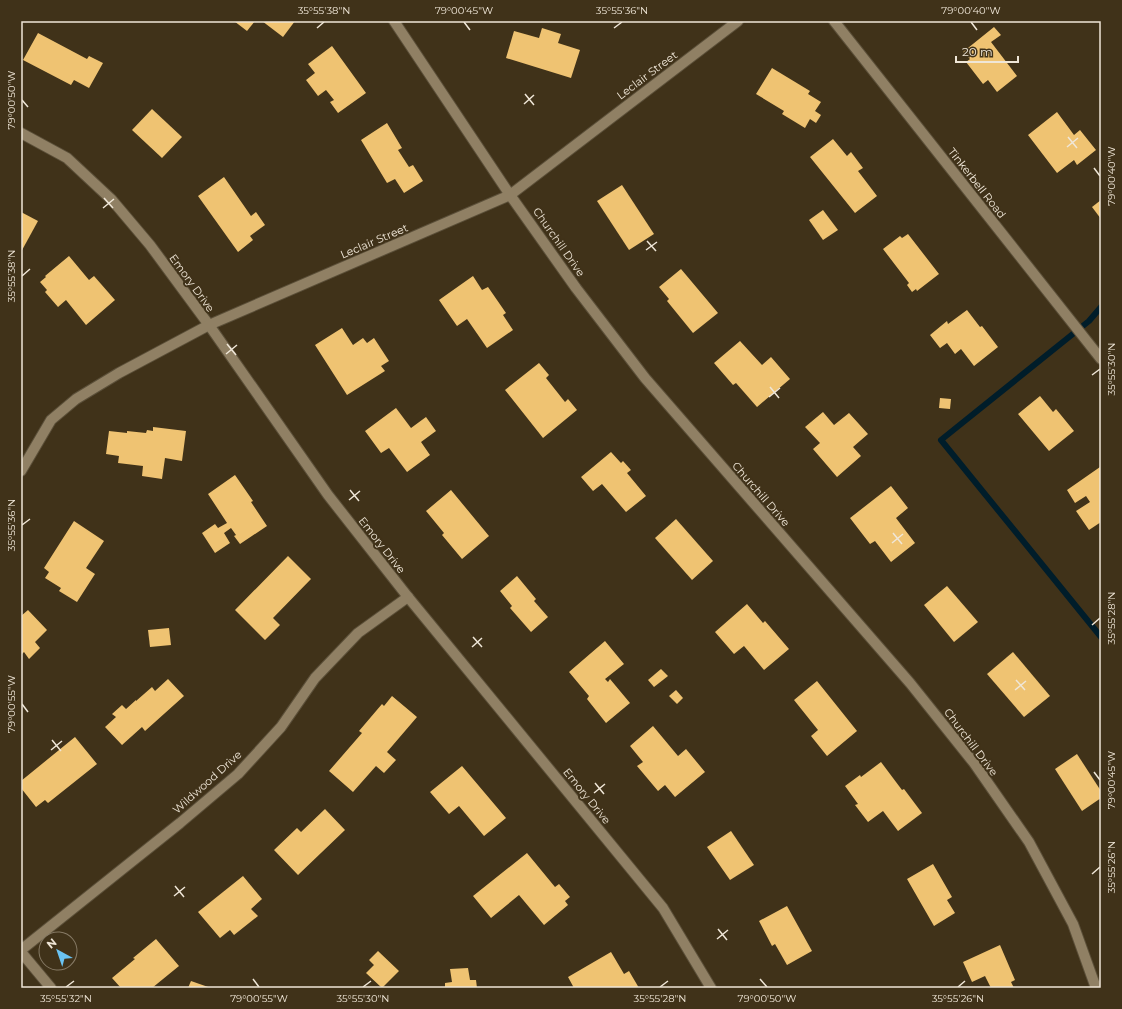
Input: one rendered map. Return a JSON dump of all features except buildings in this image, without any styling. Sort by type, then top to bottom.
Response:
[{"type":"street","name":"Churchill Drive","points":[[394,21],[510,195],[576,288],[645,378],[910,683],[974,763],[1029,842],[1073,924],[1096,988]]},
{"type":"street","name":"Leclair Street","points":[[21,471],[51,420],[76,399],[119,373],[209,325],[510,195],[738,21]]},
{"type":"street","name":"Tinkerbell Road","points":[[834,21],[1101,359]]},
{"type":"street","name":"Emory Drive","points":[[21,133],[67,158],[112,200],[150,244],[209,325],[328,495],[408,597],[663,908],[711,988]]},
{"type":"street","name":"Wildwood Drive","points":[[21,951],[180,823],[238,774],[281,727],[315,678],[352,639],[408,597]]},
{"type":"street","points":[[21,951],[51,988]]},
{"type":"waterway","points":[[1101,307],[1089,321],[941,440],[1101,637]]}]
